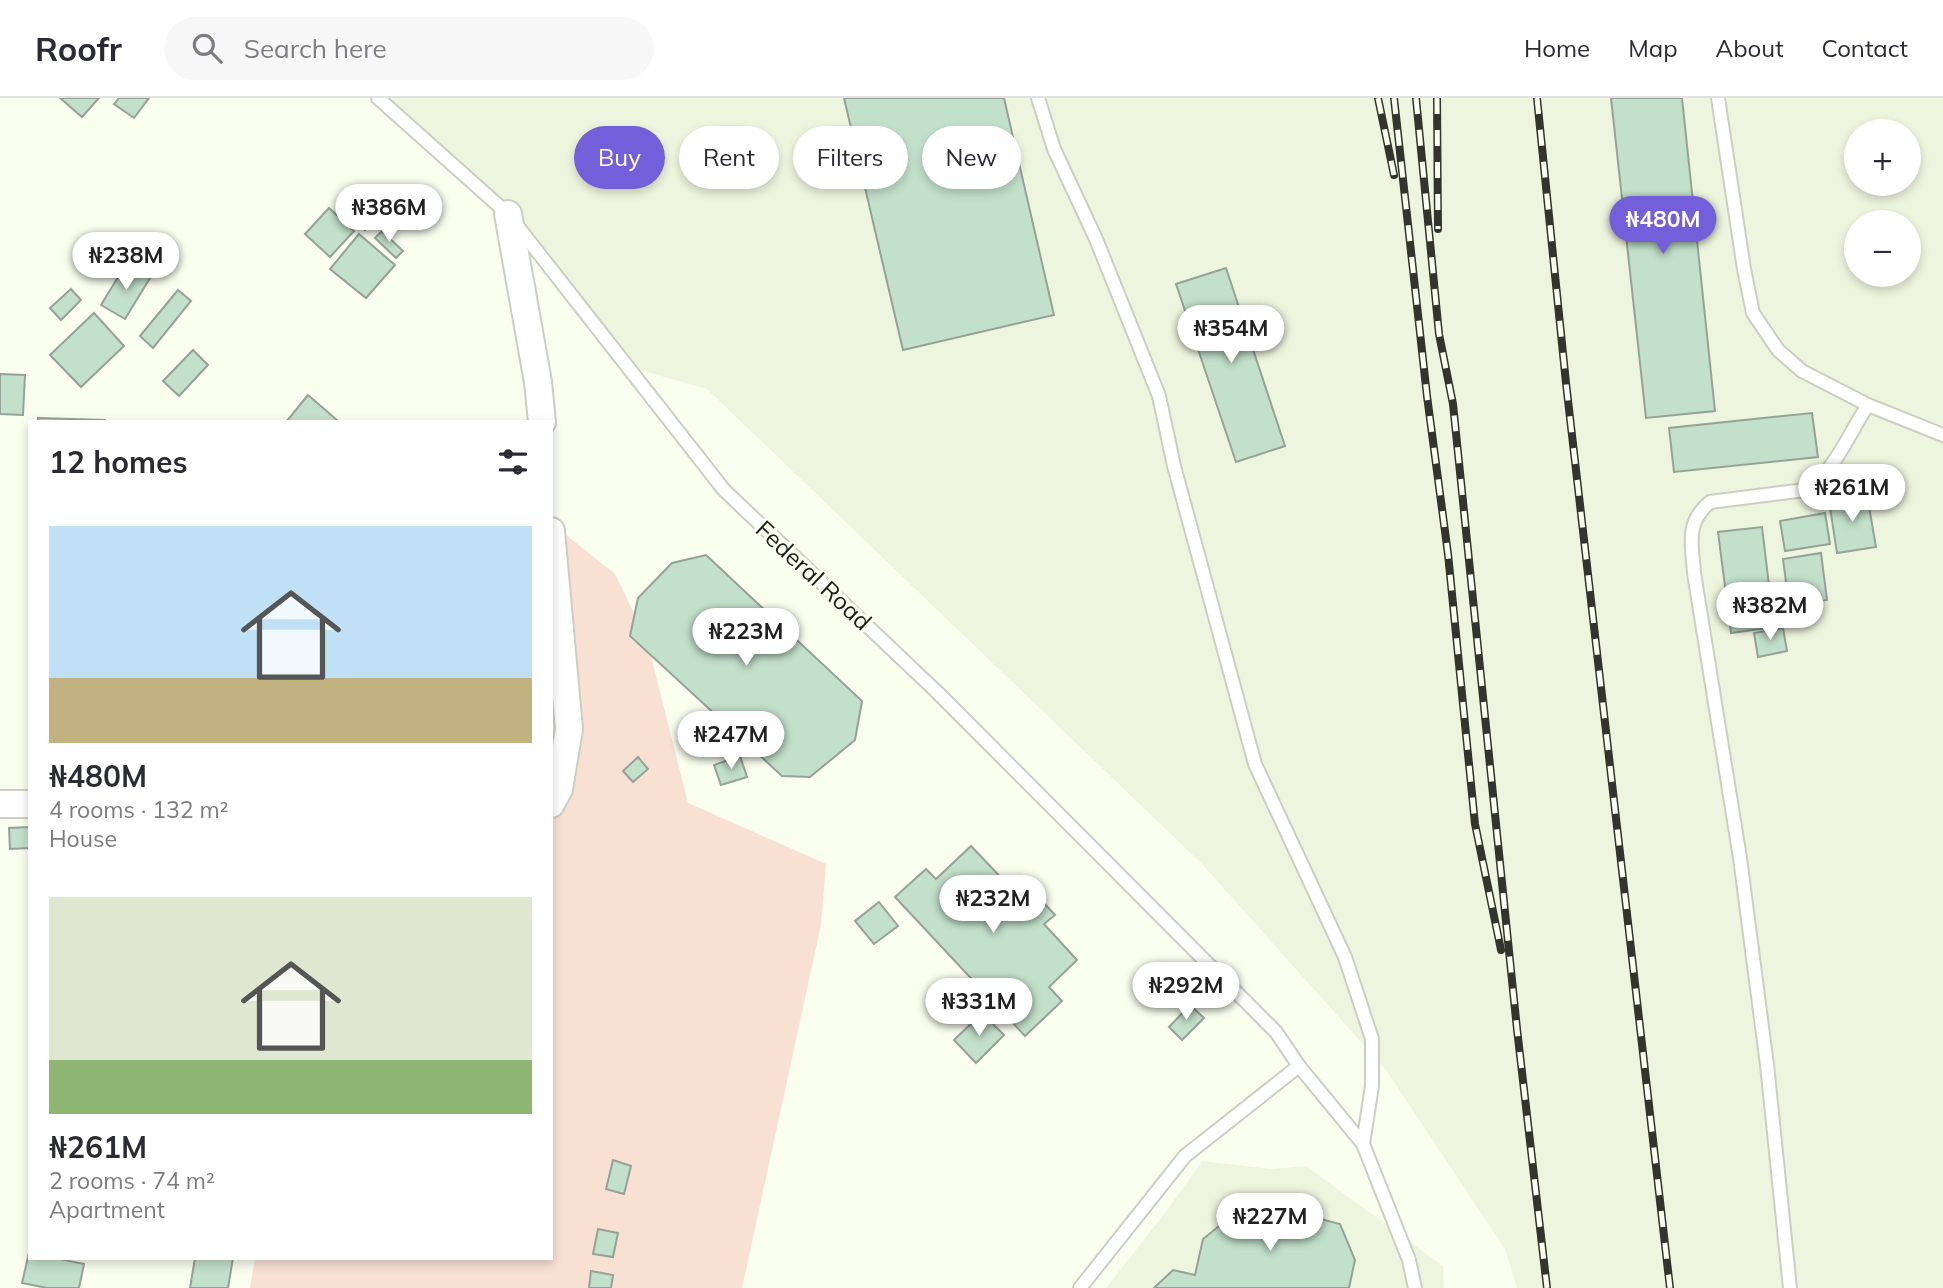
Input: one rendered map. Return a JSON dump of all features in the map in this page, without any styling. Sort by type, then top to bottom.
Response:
[{"type":"street","points":[[508,214],[538,382],[542,420]]},
{"type":"street","points":[[553,553],[569,729],[559,789],[553,800]]},
{"type":"street","points":[[0,804],[28,804]]},
{"type":"lane","name":"Federal Road","points":[[378,98],[508,214],[724,490],[938,693],[1276,1032],[1298,1066],[1363,1144]]},
{"type":"lane","points":[[1038,98],[1054,149],[1096,239],[1159,396],[1174,466],[1255,764],[1345,957],[1372,1039],[1372,1086],[1363,1144],[1409,1260],[1416,1288]]},
{"type":"lane","points":[[1718,98],[1753,313],[1778,350],[1802,370],[1868,405],[1943,435]]},
{"type":"lane","points":[[1790,1288],[1769,1079],[1740,858],[1695,573],[1691,531],[1701,510],[1710,502],[1805,490],[1815,484],[1839,454],[1868,405]]},
{"type":"lane","points":[[1080,1288],[1185,1156],[1298,1066]]},
{"type":"shaded area","points":[[386,98],[1943,98],[1943,1288],[1517,1288],[1505,1249],[1386,1070],[1202,864],[707,389],[640,370]]},
{"type":"shaded area","points":[[561,531],[615,574],[647,640],[688,803],[826,864],[821,925],[742,1288],[250,1288],[255,1260],[553,1260],[553,576]]},
{"type":"shaded area","points":[[1202,1161],[1271,1169],[1306,1166],[1443,1266],[1444,1288],[1106,1288]]},
{"type":"building","points":[[60,98],[99,98],[82,117]]},
{"type":"building","points":[[119,98],[149,98],[134,118],[114,104]]},
{"type":"building","points":[[844,98],[1004,98],[1010,126],[922,126],[922,189],[1021,189],[1021,172],[1054,315],[903,350],[865,189],[908,189],[908,126],[851,126]]},
{"type":"building","points":[[1611,98],[1682,98],[1715,411],[1646,418]]},
{"type":"building","points":[[376,190],[391,205],[365,230],[350,215]]},
{"type":"building","points":[[329,208],[354,231],[330,257],[305,234]]},
{"type":"building","points":[[382,231],[403,251],[396,258],[375,238]]},
{"type":"building","points":[[359,234],[395,265],[366,298],[330,269]]},
{"type":"building","points":[[126,264],[150,278],[125,319],[101,305]]},
{"type":"building","points":[[1226,268],[1285,446],[1236,462],[1176,284]]},
{"type":"building","points":[[71,289],[81,300],[61,320],[50,308]]},
{"type":"building","points":[[178,290],[191,301],[153,348],[140,336]]},
{"type":"building","points":[[94,313],[124,346],[81,387],[50,355]]},
{"type":"building","points":[[193,350],[208,365],[179,396],[163,381]]},
{"type":"building","points":[[0,374],[25,375],[23,415],[0,414]]},
{"type":"building","points":[[308,395],[337,420],[288,420]]},
{"type":"building","points":[[1812,413],[1818,457],[1674,472],[1669,428]]},
{"type":"building","points":[[38,418],[105,420],[38,420]]},
{"type":"building","points":[[1867,495],[1876,547],[1837,553],[1829,501]]},
{"type":"building","points":[[1825,513],[1830,544],[1785,551],[1780,521]]},
{"type":"building","points":[[1762,527],[1774,627],[1731,633],[1718,532]]},
{"type":"building","points":[[1821,553],[1827,600],[1789,605],[1783,559]]},
{"type":"building","points":[[706,555],[862,701],[855,740],[810,777],[782,776],[630,636],[638,598],[672,563]]},
{"type":"building","points":[[1783,628],[1787,651],[1758,657],[1754,633]]},
{"type":"building","points":[[740,756],[747,777],[721,785],[714,765]]},
{"type":"building","points":[[638,757],[648,769],[633,782],[623,771]]},
{"type":"building","points":[[28,827],[28,848],[10,849],[9,828]]},
{"type":"building","points":[[971,846],[1009,886],[1019,876],[1055,915],[1044,924],[1077,960],[1049,987],[1062,1001],[1025,1036],[895,897],[926,869],[936,879]]},
{"type":"building","points":[[879,902],[898,926],[874,944],[855,921]]},
{"type":"building","points":[[1190,1005],[1204,1018],[1182,1040],[1169,1027]]},
{"type":"building","points":[[982,1013],[1004,1035],[976,1063],[954,1040]]},
{"type":"building","points":[[613,1160],[631,1166],[624,1194],[606,1189]]},
{"type":"building","points":[[1250,1201],[1340,1224],[1355,1260],[1349,1288],[1154,1288],[1173,1270],[1195,1275],[1203,1239]]},
{"type":"building","points":[[598,1229],[618,1233],[613,1257],[593,1254]]},
{"type":"building","points":[[28,1257],[28,1260],[65,1260],[84,1264],[79,1288],[47,1288],[22,1283]]},
{"type":"building","points":[[195,1260],[233,1260],[228,1288],[190,1288]]},
{"type":"building","points":[[591,1271],[613,1275],[611,1288],[589,1288]]},
{"type":"railway","points":[[1378,98],[1394,175]]},
{"type":"railway","points":[[1394,98],[1427,396],[1448,554],[1475,824],[1501,950]]},
{"type":"railway","points":[[1416,98],[1439,334],[1453,404],[1517,1029],[1547,1288]]},
{"type":"railway","points":[[1437,98],[1438,229]]},
{"type":"railway","points":[[1537,98],[1566,383],[1670,1288]]}]
